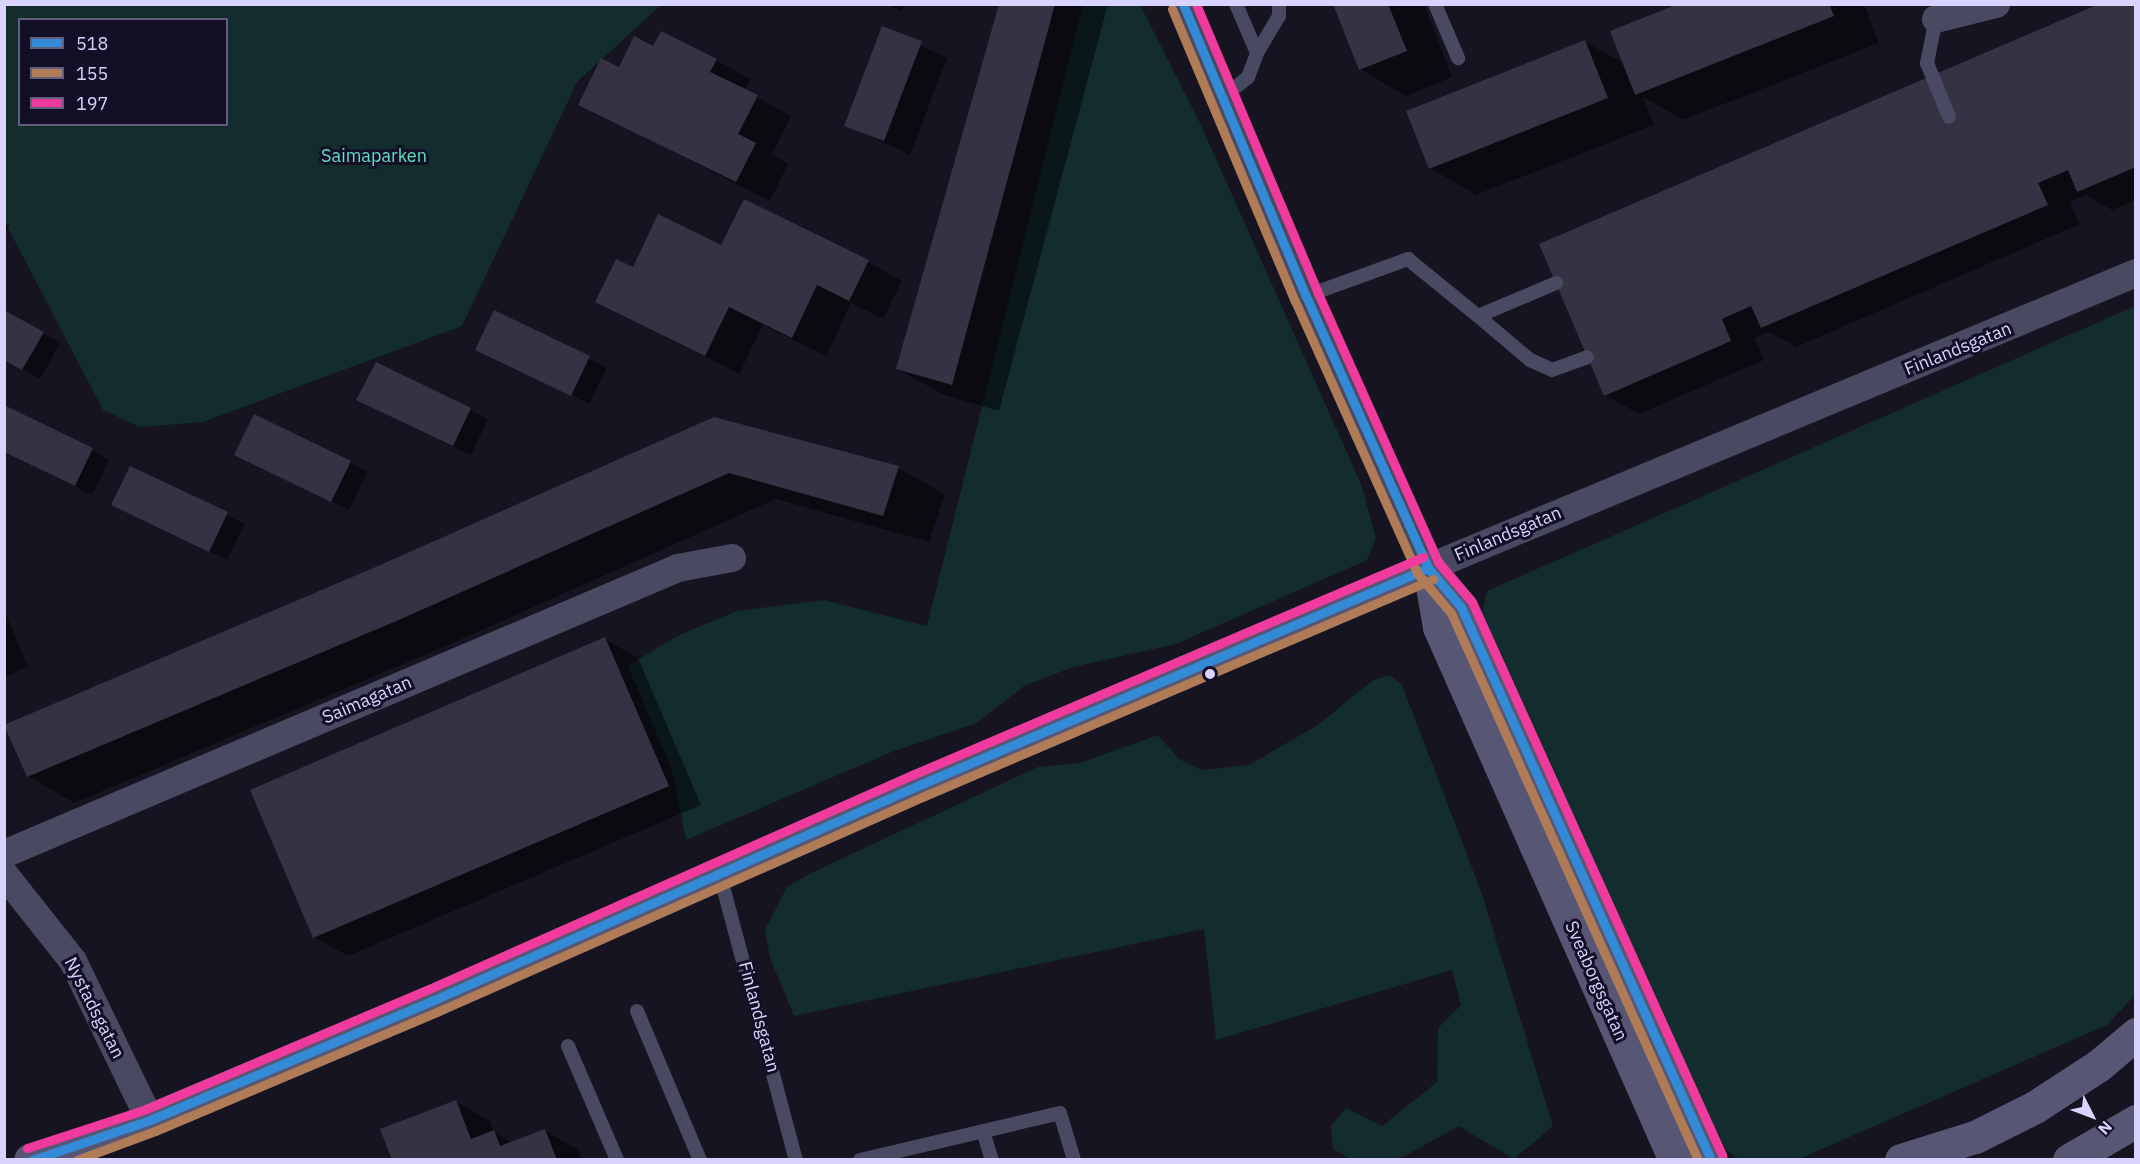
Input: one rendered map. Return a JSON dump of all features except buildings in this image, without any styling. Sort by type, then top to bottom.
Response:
[{"type":"street","name":"Sveaborgsgatan","points":[[1184,4],[1306,296],[1428,568],[1439,627],[1675,1160]]},
{"type":"street","points":[[1936,19],[1996,4]]},
{"type":"street","name":"Finlandsgatan","points":[[30,1160],[77,1147],[150,1120],[1428,568],[2136,273]]},
{"type":"street","name":"Saimagatan","points":[[4,854],[678,568],[732,558]]},
{"type":"street","name":"Sveaborgsgatan","points":[[1428,568],[1461,607],[1711,1160]]},
{"type":"street","name":"Nystadsgatan","points":[[4,874],[73,961],[150,1120]]},
{"type":"street","points":[[1900,1160],[1975,1137],[2036,1107],[2098,1066],[2136,1034]]},
{"type":"street","points":[[2070,1160],[2136,1121]]},
{"type":"lane","points":[[1236,4],[1257,53]]},
{"type":"lane","points":[[1224,96],[1248,77],[1257,53],[1269,38],[1279,16],[1279,4]]},
{"type":"lane","points":[[1435,4],[1458,58]]},
{"type":"lane","points":[[1936,19],[1927,63],[1949,117]]},
{"type":"lane","points":[[1306,296],[1408,259],[1530,360],[1552,370],[1587,357]]},
{"type":"lane","points":[[1478,316],[1556,283]]},
{"type":"lane","name":"Finlandsgatan","points":[[720,875],[796,1160]]},
{"type":"lane","points":[[637,1011],[700,1160]]},
{"type":"lane","points":[[568,1046],[617,1160]]},
{"type":"lane","points":[[860,1160],[1060,1113],[1074,1160]]},
{"type":"lane","points":[[983,1131],[992,1160]]},
{"type":"green space","name":"Saimaparken","points":[[4,5],[661,5],[577,82],[462,326],[203,422],[140,427],[103,410],[5,222]]},
{"type":"green space","points":[[1083,5],[1140,5],[1200,123],[1361,484],[1376,538],[1367,560],[1176,644],[1073,667],[1024,686],[977,723],[894,751],[686,840],[672,770],[628,666],[677,636],[737,611],[824,600],[927,626]]},
{"type":"green space","points":[[2135,306],[2135,995],[2107,1025],[1799,1159],[1740,1159],[1727,1151],[1667,1042],[1480,621],[1487,591]]},
{"type":"green space","points":[[1390,675],[1402,685],[1482,894],[1553,1126],[1514,1159],[1459,1126],[1399,1159],[1351,1159],[1333,1149],[1331,1126],[1346,1108],[1382,1126],[1437,1082],[1438,1028],[1461,1005],[1452,970],[1216,1040],[1204,929],[794,1016],[770,958],[765,930],[787,887],[811,873],[1038,767],[1080,763],[1158,735],[1179,759],[1202,770],[1249,765],[1318,725],[1373,680]]},
{"type":"transit line","name":"518","points":[[1183,4],[1306,296],[1428,568],[1461,607],[1711,1160]]},
{"type":"transit line","name":"197","points":[[1196,4],[1317,291],[1438,562],[1472,602],[1722,1155]]},
{"type":"transit line","name":"155","points":[[1172,9],[1295,301],[1417,573],[1451,613],[1698,1160]]},
{"type":"transit line","name":"197","points":[[27,1148],[146,1109],[429,989],[912,775],[1423,557]]},
{"type":"transit line","name":"518","points":[[32,1160],[150,1120],[434,1000],[917,786],[1428,568]]},
{"type":"transit line","name":"155","points":[[77,1160],[155,1131],[439,1011],[922,797],[1433,579]]}]
